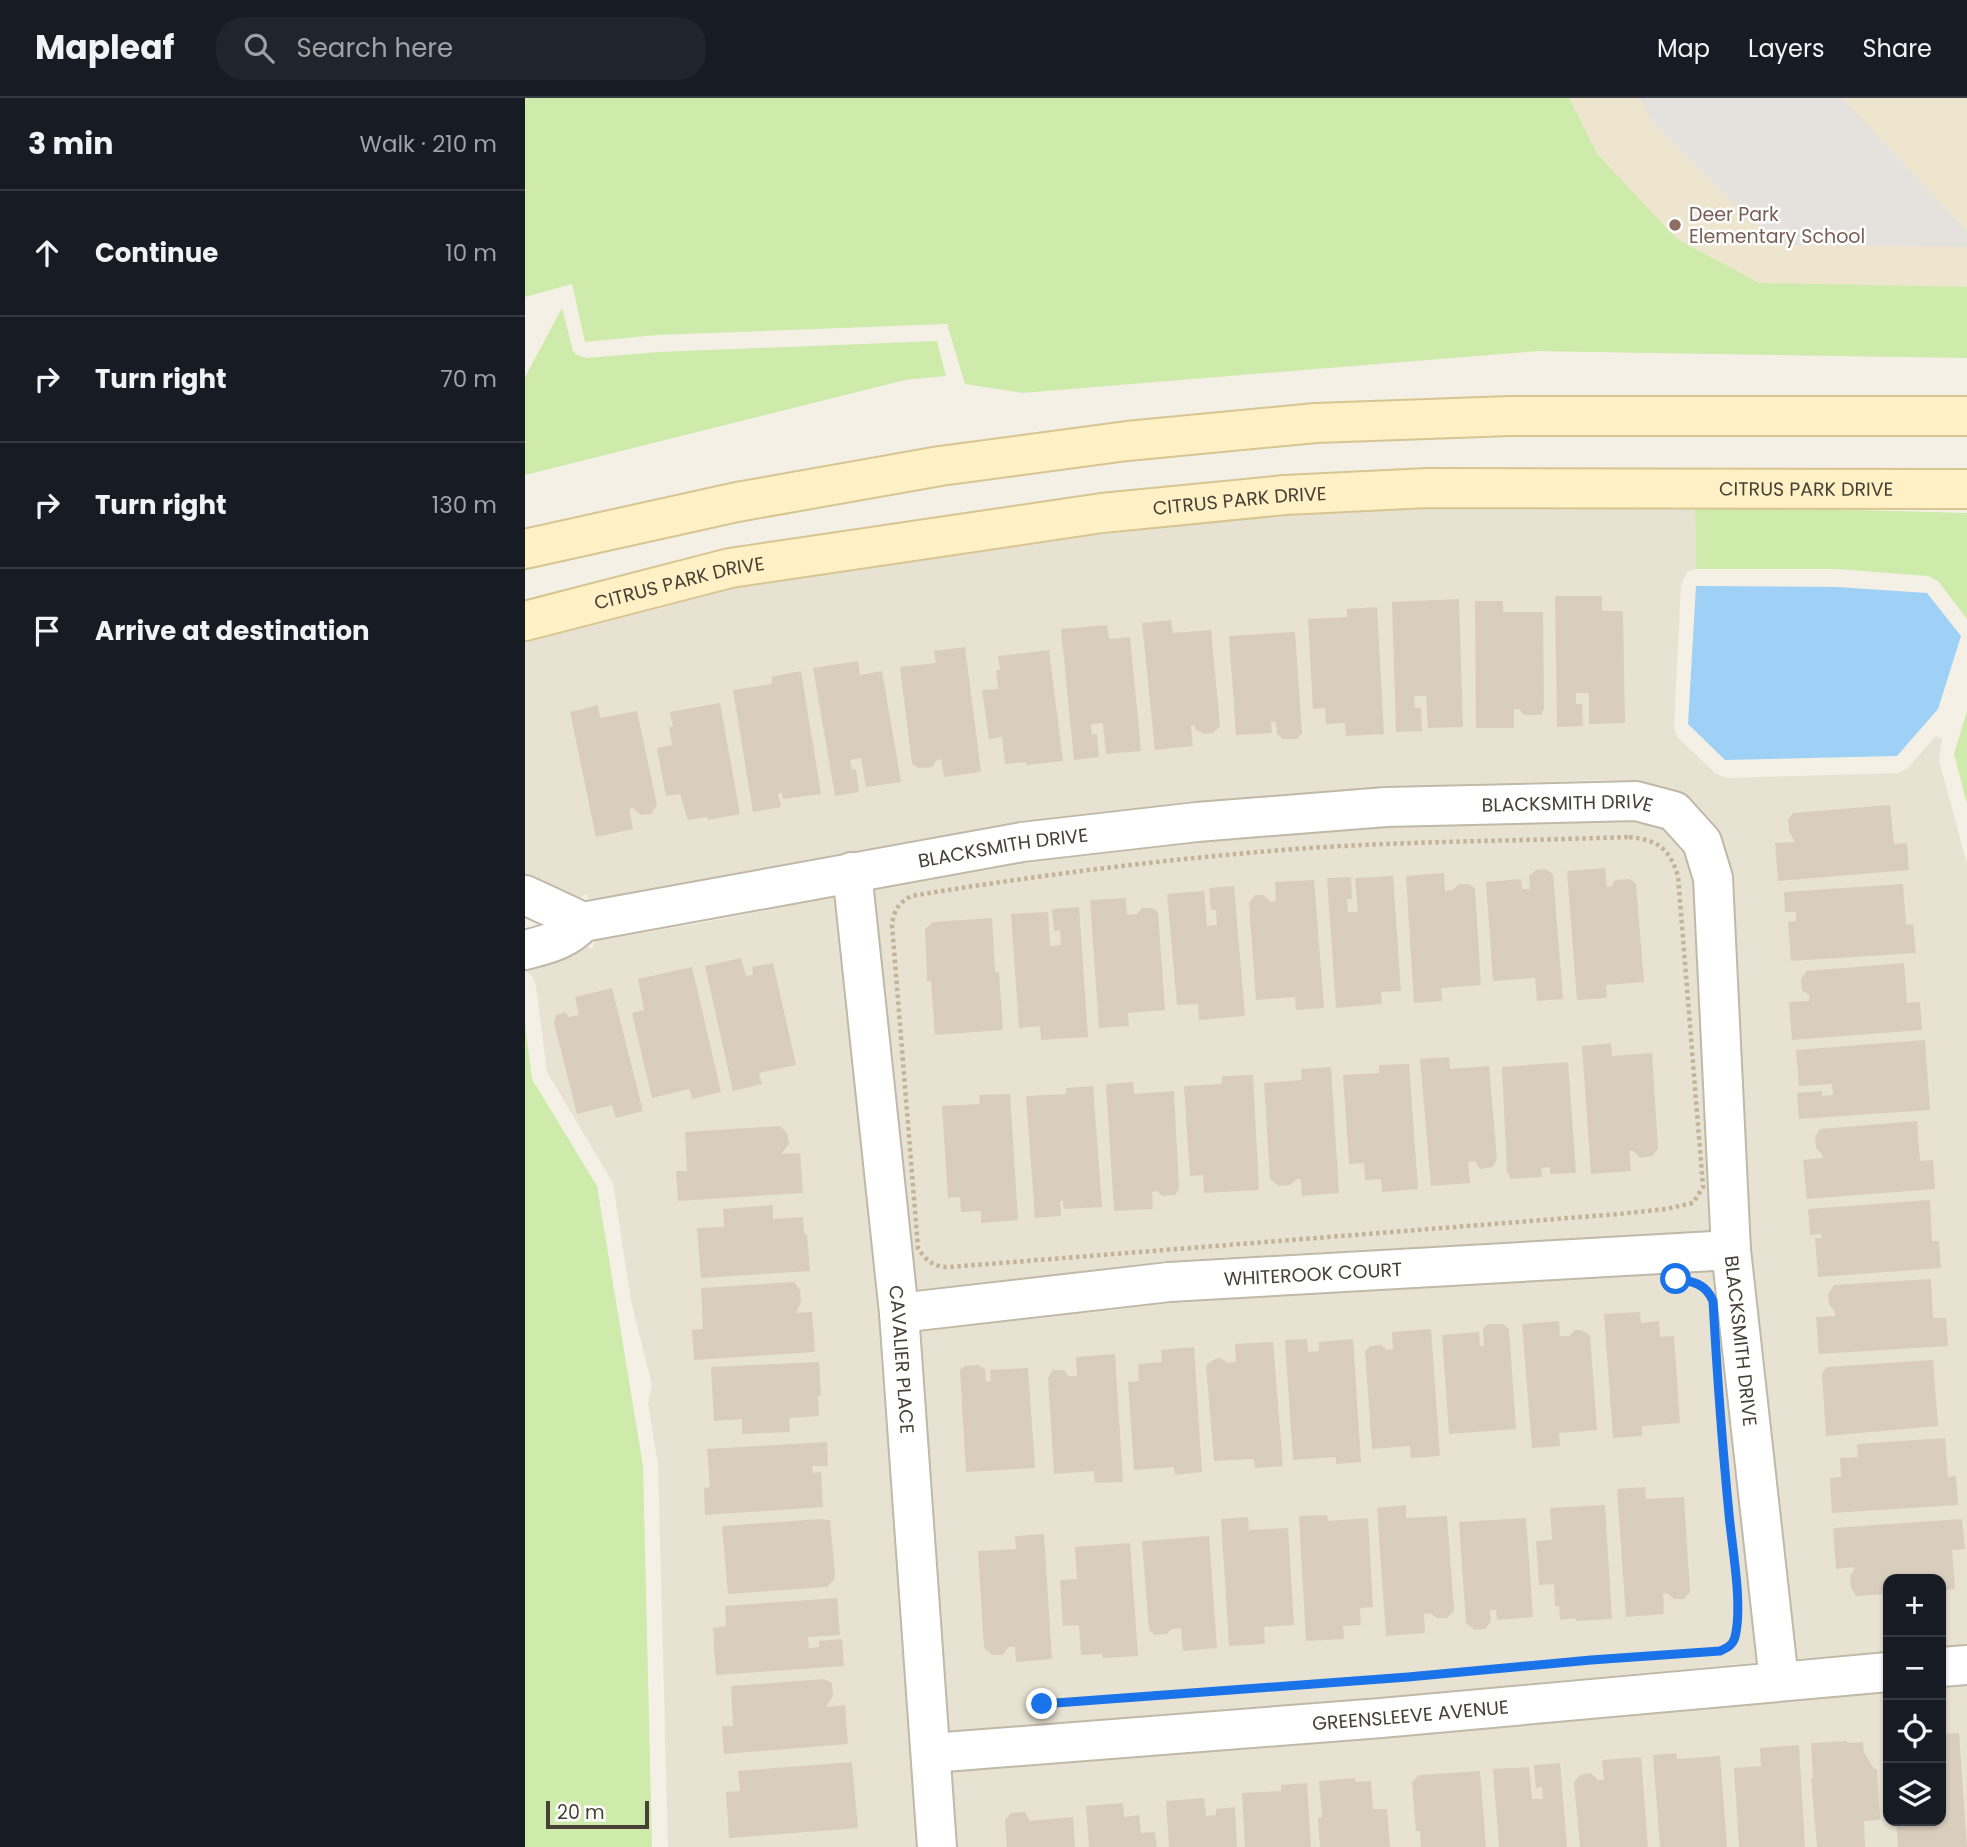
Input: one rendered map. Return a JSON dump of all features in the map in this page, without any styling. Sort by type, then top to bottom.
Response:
[{"type":"street","points":[[525,549],[737,502],[940,466],[1127,441],[1317,423],[1523,416],[1967,416]]},
{"type":"street","name":"CITRUS PARK DRIVE","points":[[525,621],[730,568],[1102,513],[1285,495],[1428,488],[1967,489]]},
{"type":"street","name":"BLACKSMITH DRIVE","points":[[525,950],[557,942],[583,922],[1022,842],[1197,822],[1386,807],[1595,800],[1636,801],[1674,811],[1702,842],[1713,878],[1731,1250],[1779,1681]]},
{"type":"street","name":"CAVALIER PLACE","points":[[852,872],[898,1313],[937,1847]]},
{"type":"street","points":[[525,895],[583,922]]},
{"type":"street","name":"WHITEROOK COURT","points":[[898,1313],[1169,1282],[1731,1250]]},
{"type":"street","points":[[1946,1667],[1967,1665]]},
{"type":"street","name":"GREENSLEEVE AVENUE","points":[[932,1753],[1381,1718],[1883,1672]]},
{"type":"path","points":[[1646,839],[1661,847],[1672,859],[1678,876],[1703,1187],[1693,1203],[1666,1209],[1140,1253],[937,1266],[926,1260],[918,1248],[892,925],[899,903],[911,896],[1188,858],[1283,850],[1465,841],[1646,839]]},
{"type":"shaded area","name":"Deer Park Elementary School","points":[[1377,98],[1967,98],[1967,358],[1537,351],[1388,363]]},
{"type":"shaded area","points":[[1640,98],[1842,98],[1967,231],[1967,247],[1781,245],[1737,207],[1653,123]]},
{"type":"shaded area","points":[[1428,508],[1695,509],[1696,569],[1687,572],[1681,585],[1674,728],[1678,738],[1715,773],[1726,778],[1898,773],[1908,768],[1936,736],[1942,739],[1939,760],[1967,864],[1967,1645],[1946,1647],[1946,1574],[1883,1574],[1883,1651],[1795,1659],[1749,1249],[1714,827],[1687,797],[1678,791],[1637,780],[1595,780],[1386,787],[1195,802],[1020,822],[590,901],[585,894],[580,899],[525,874],[525,642],[733,588],[1104,534],[1286,515]]},
{"type":"shaded area","points":[[1634,821],[1665,829],[1687,852],[1696,882],[1712,1231],[1167,1261],[914,1291],[872,889],[1025,862],[1199,842],[1387,827]]},
{"type":"shaded area","points":[[837,896],[881,1315],[919,1847],[668,1847],[658,1465],[648,1403],[652,1385],[631,1301],[613,1183],[547,1072],[536,986],[532,976],[525,971],[561,961],[586,946],[592,949],[595,941]]},
{"type":"shaded area","points":[[1715,1271],[1759,1662],[1380,1698],[948,1732],[918,1331],[1170,1302]]},
{"type":"shaded area","points":[[1967,1685],[1967,1847],[955,1847],[951,1772],[1382,1738],[1883,1692],[1883,1826],[1946,1826],[1946,1687]]},
{"type":"green space","points":[[525,98],[1569,98],[1597,154],[1677,239],[1759,283],[1967,287],[1967,358],[1537,351],[1022,393],[965,384],[947,324],[657,335],[585,342],[572,284],[525,297]]},
{"type":"green space","points":[[562,308],[573,351],[587,358],[658,352],[937,341],[946,376],[905,380],[525,475],[525,377]]},
{"type":"green space","points":[[1695,509],[1967,513],[1967,619],[1938,581],[1928,576],[1837,569],[1696,569]]},
{"type":"green space","points":[[1967,711],[1967,804],[1954,754]]},
{"type":"green space","points":[[525,1023],[532,1079],[597,1186],[643,1466],[652,1847],[525,1847]]},
{"type":"water","points":[[1696,586],[1837,587],[1927,593],[1961,636],[1938,709],[1897,756],[1725,760],[1688,724]]},
{"type":"building","points":[[1555,596],[1602,596],[1602,611],[1623,611],[1625,723],[1589,724],[1589,693],[1576,693],[1576,704],[1582,704],[1583,726],[1557,727]]},
{"type":"building","points":[[1459,599],[1463,727],[1428,728],[1426,696],[1414,696],[1415,708],[1421,708],[1422,731],[1396,732],[1392,602]]},
{"type":"building","points":[[1475,601],[1503,601],[1503,612],[1543,612],[1544,709],[1541,715],[1524,715],[1519,709],[1514,709],[1514,728],[1476,728]]},
{"type":"building","points":[[1377,607],[1384,734],[1346,736],[1345,723],[1326,724],[1325,708],[1313,709],[1308,619],[1347,617],[1347,609]]},
{"type":"building","points":[[1171,620],[1173,633],[1211,630],[1220,726],[1213,733],[1204,734],[1195,729],[1195,725],[1191,726],[1193,746],[1155,750],[1142,623]]},
{"type":"building","points":[[1107,625],[1109,639],[1130,637],[1141,751],[1106,754],[1103,723],[1091,724],[1092,734],[1097,734],[1099,757],[1074,760],[1061,629]]},
{"type":"building","points":[[1295,632],[1302,733],[1297,739],[1283,739],[1277,734],[1276,722],[1271,722],[1272,733],[1236,735],[1229,636]]},
{"type":"building","points":[[965,647],[981,772],[944,777],[941,759],[932,767],[919,768],[912,764],[900,667],[936,663],[934,651]]},
{"type":"building","points":[[1049,650],[1063,761],[1005,764],[1002,737],[989,739],[982,690],[998,689],[998,656]]},
{"type":"building","points":[[858,661],[860,675],[882,671],[901,782],[866,787],[861,758],[850,760],[852,770],[856,769],[859,792],[835,796],[813,668]]},
{"type":"building","points":[[801,671],[821,794],[783,799],[782,793],[778,794],[781,807],[753,812],[733,690],[772,684],[771,677]]},
{"type":"building","points":[[720,703],[740,814],[708,820],[707,817],[688,820],[680,794],[666,796],[657,748],[672,745],[670,712]]},
{"type":"building","points":[[598,705],[600,718],[637,711],[657,805],[651,814],[641,815],[633,808],[629,809],[633,829],[596,837],[570,712]]},
{"type":"building","points":[[1890,805],[1894,844],[1907,843],[1909,870],[1778,881],[1775,843],[1795,842],[1789,831],[1788,820],[1793,813]]},
{"type":"building","points":[[1605,868],[1607,887],[1612,886],[1615,880],[1630,879],[1636,884],[1644,982],[1606,985],[1607,998],[1577,1000],[1567,871]]},
{"type":"building","points":[[1545,869],[1553,874],[1563,999],[1537,1001],[1535,978],[1493,981],[1486,882],[1521,879],[1522,889],[1530,889],[1529,876],[1536,870]]},
{"type":"building","points":[[1444,873],[1445,891],[1453,890],[1459,884],[1468,884],[1475,888],[1481,985],[1441,988],[1442,1001],[1414,1003],[1406,876]]},
{"type":"building","points":[[1393,876],[1401,991],[1381,992],[1382,1004],[1336,1008],[1327,878],[1351,877],[1352,899],[1347,899],[1348,912],[1358,912],[1355,878]]},
{"type":"building","points":[[1314,880],[1324,1008],[1296,1010],[1295,997],[1256,1000],[1249,903],[1255,895],[1263,895],[1271,902],[1276,901],[1275,882]]},
{"type":"building","points":[[1903,884],[1906,925],[1913,924],[1916,953],[1791,961],[1788,922],[1796,921],[1796,912],[1785,912],[1784,892]]},
{"type":"building","points":[[1234,886],[1245,1016],[1199,1020],[1198,1004],[1177,1005],[1167,894],[1204,891],[1207,926],[1217,925],[1216,910],[1211,910],[1209,888]]},
{"type":"building","points":[[1126,898],[1127,915],[1137,914],[1142,908],[1152,908],[1158,912],[1165,1010],[1128,1013],[1129,1026],[1099,1028],[1090,900]]},
{"type":"building","points":[[1079,907],[1088,1037],[1041,1040],[1040,1026],[1019,1028],[1011,914],[1048,912],[1050,946],[1061,945],[1060,930],[1054,931],[1052,909]]},
{"type":"building","points":[[992,918],[995,972],[999,972],[1003,1030],[935,1035],[931,981],[927,981],[925,929],[933,922]]},
{"type":"building","points":[[741,958],[746,976],[753,975],[752,967],[773,963],[796,1065],[759,1073],[762,1084],[733,1091],[705,966]]},
{"type":"building","points":[[1904,963],[1907,1003],[1920,1002],[1922,1030],[1792,1040],[1789,1002],[1809,1001],[1809,995],[1802,990],[1801,979],[1807,971]]},
{"type":"building","points":[[692,967],[721,1092],[692,1099],[690,1089],[652,1098],[632,1013],[644,1010],[638,979]]},
{"type":"building","points":[[612,988],[643,1111],[616,1118],[612,1105],[577,1114],[554,1023],[556,1015],[566,1012],[568,1017],[579,1015],[575,997]]},
{"type":"building","points":[[1925,1040],[1930,1110],[1799,1119],[1797,1093],[1822,1091],[1822,1096],[1833,1095],[1832,1084],[1799,1086],[1796,1050]]},
{"type":"building","points":[[1611,1043],[1612,1056],[1652,1053],[1658,1149],[1652,1156],[1640,1158],[1633,1151],[1629,1151],[1631,1171],[1591,1174],[1582,1046]]},
{"type":"building","points":[[1449,1057],[1450,1069],[1489,1066],[1497,1159],[1493,1167],[1480,1169],[1475,1161],[1468,1162],[1470,1183],[1431,1186],[1420,1059]]},
{"type":"building","points":[[1568,1062],[1576,1173],[1550,1174],[1550,1167],[1541,1168],[1542,1177],[1510,1179],[1507,1173],[1502,1067]]},
{"type":"building","points":[[1409,1064],[1418,1189],[1382,1192],[1381,1179],[1365,1180],[1364,1163],[1349,1164],[1343,1075],[1379,1073],[1379,1065]]},
{"type":"building","points":[[1331,1067],[1339,1193],[1302,1196],[1301,1179],[1290,1185],[1279,1186],[1270,1179],[1264,1083],[1302,1080],[1301,1069]]},
{"type":"building","points":[[1253,1075],[1259,1190],[1204,1193],[1203,1175],[1190,1176],[1184,1086],[1222,1084],[1222,1076]]},
{"type":"building","points":[[1133,1082],[1134,1094],[1174,1091],[1179,1189],[1175,1195],[1162,1196],[1157,1191],[1152,1192],[1153,1209],[1114,1211],[1106,1084]]},
{"type":"building","points":[[1093,1086],[1102,1207],[1064,1209],[1063,1201],[1060,1201],[1061,1216],[1035,1218],[1026,1096],[1066,1094],[1066,1088]]},
{"type":"building","points":[[1010,1094],[1018,1220],[981,1223],[981,1211],[961,1212],[960,1197],[948,1198],[942,1106],[980,1104],[979,1095]]},
{"type":"building","points":[[1917,1121],[1920,1161],[1933,1160],[1935,1189],[1807,1199],[1803,1160],[1823,1158],[1816,1148],[1815,1136],[1820,1129]]},
{"type":"building","points":[[780,1126],[787,1133],[789,1144],[781,1154],[800,1153],[803,1193],[678,1201],[676,1171],[687,1171],[685,1132]]},
{"type":"building","points":[[1930,1200],[1932,1241],[1939,1241],[1941,1268],[1818,1277],[1815,1238],[1822,1238],[1821,1234],[1810,1235],[1808,1209]]},
{"type":"building","points":[[773,1205],[773,1219],[803,1217],[810,1271],[701,1278],[697,1228],[724,1227],[723,1209]]},
{"type":"building","points":[[1931,1279],[1933,1318],[1946,1318],[1948,1346],[1819,1354],[1816,1317],[1835,1316],[1829,1305],[1828,1294],[1834,1285]]},
{"type":"building","points":[[794,1282],[800,1290],[801,1302],[796,1313],[812,1312],[815,1352],[694,1360],[692,1330],[703,1329],[701,1288]]},
{"type":"building","points":[[1640,1312],[1641,1323],[1659,1321],[1660,1337],[1674,1336],[1680,1423],[1642,1426],[1642,1436],[1613,1438],[1604,1314]]},
{"type":"building","points":[[1559,1321],[1560,1336],[1569,1336],[1575,1330],[1590,1335],[1597,1430],[1559,1433],[1560,1446],[1532,1448],[1522,1324]]},
{"type":"building","points":[[1489,1324],[1503,1324],[1509,1329],[1516,1429],[1449,1434],[1442,1335],[1479,1332],[1480,1346],[1484,1346],[1483,1328]]},
{"type":"building","points":[[1431,1329],[1440,1456],[1411,1458],[1410,1446],[1372,1449],[1365,1351],[1370,1346],[1381,1345],[1387,1350],[1393,1349],[1392,1332]]},
{"type":"building","points":[[1307,1339],[1308,1352],[1319,1351],[1319,1342],[1353,1339],[1361,1462],[1336,1464],[1336,1457],[1293,1460],[1285,1340]]},
{"type":"building","points":[[1273,1342],[1283,1466],[1255,1468],[1254,1459],[1214,1461],[1206,1365],[1221,1358],[1228,1363],[1236,1362],[1235,1344]]},
{"type":"building","points":[[1194,1347],[1202,1472],[1175,1475],[1174,1467],[1134,1470],[1128,1382],[1139,1381],[1138,1364],[1162,1362],[1161,1350]]},
{"type":"building","points":[[1115,1354],[1123,1482],[1095,1483],[1094,1471],[1054,1474],[1048,1378],[1053,1370],[1064,1370],[1068,1376],[1077,1376],[1076,1357]]},
{"type":"building","points":[[1933,1360],[1938,1426],[1826,1436],[1822,1373],[1827,1367]]},
{"type":"building","points":[[819,1362],[819,1416],[789,1418],[790,1432],[742,1434],[742,1419],[714,1421],[711,1367]]},
{"type":"building","points":[[978,1365],[985,1369],[986,1382],[991,1381],[990,1370],[1028,1368],[1035,1468],[966,1472],[960,1370],[965,1366]]},
{"type":"building","points":[[1945,1438],[1948,1477],[1956,1476],[1958,1505],[1832,1513],[1830,1478],[1841,1477],[1840,1458],[1858,1457],[1857,1444]]},
{"type":"building","points":[[827,1442],[828,1466],[812,1466],[813,1473],[821,1472],[823,1507],[705,1515],[704,1488],[710,1487],[707,1449]]},
{"type":"building","points":[[1645,1487],[1646,1499],[1684,1497],[1690,1592],[1684,1599],[1674,1599],[1667,1593],[1663,1594],[1664,1614],[1626,1617],[1617,1489]]},
{"type":"building","points":[[1406,1505],[1406,1518],[1447,1516],[1454,1611],[1447,1618],[1424,1614],[1425,1633],[1386,1636],[1377,1508]]},
{"type":"building","points":[[1605,1505],[1612,1619],[1560,1620],[1559,1606],[1555,1606],[1554,1584],[1539,1585],[1536,1541],[1552,1540],[1550,1508]]},
{"type":"building","points":[[1327,1515],[1328,1521],[1368,1518],[1373,1607],[1360,1608],[1361,1625],[1343,1626],[1344,1639],[1306,1641],[1299,1516]]},
{"type":"building","points":[[1248,1517],[1249,1530],[1288,1528],[1294,1625],[1264,1627],[1265,1644],[1229,1646],[1221,1519]]},
{"type":"building","points":[[1526,1518],[1533,1617],[1497,1620],[1496,1610],[1490,1610],[1491,1621],[1485,1629],[1475,1630],[1466,1623],[1459,1522]]},
{"type":"building","points":[[1962,1519],[1965,1549],[1952,1550],[1955,1589],[1946,1590],[1946,1574],[1883,1574],[1883,1594],[1856,1596],[1851,1587],[1850,1576],[1854,1567],[1836,1569],[1833,1528]]},
{"type":"building","points":[[830,1520],[835,1574],[834,1580],[827,1587],[728,1594],[722,1526]]},
{"type":"building","points":[[1044,1534],[1052,1659],[1016,1662],[1015,1647],[1008,1647],[1003,1655],[993,1655],[984,1648],[978,1551],[1016,1549],[1015,1536]]},
{"type":"building","points":[[1209,1536],[1217,1648],[1183,1651],[1181,1628],[1171,1629],[1167,1634],[1155,1635],[1149,1630],[1142,1541]]},
{"type":"building","points":[[1130,1543],[1138,1656],[1103,1658],[1102,1654],[1081,1655],[1079,1625],[1063,1626],[1060,1580],[1077,1579],[1075,1547]]},
{"type":"building","points":[[837,1598],[840,1635],[808,1637],[809,1648],[819,1647],[819,1641],[842,1639],[844,1666],[716,1675],[713,1628],[726,1626],[725,1606]]},
{"type":"building","points":[[824,1679],[832,1683],[833,1696],[826,1707],[845,1705],[848,1744],[724,1754],[722,1726],[733,1726],[731,1686]]},
{"type":"building","points":[[1959,1733],[1967,1847],[1898,1847],[1896,1826],[1946,1826],[1946,1734]]},
{"type":"building","points":[[1863,1742],[1864,1752],[1874,1769],[1877,1769],[1880,1820],[1864,1821],[1865,1847],[1817,1847],[1811,1743]]},
{"type":"building","points":[[1799,1745],[1805,1847],[1739,1847],[1734,1768],[1761,1766],[1760,1748]]},
{"type":"building","points":[[1676,1753],[1677,1759],[1720,1756],[1727,1847],[1660,1847],[1653,1755]]},
{"type":"building","points":[[1641,1757],[1648,1847],[1580,1847],[1574,1782],[1580,1775],[1591,1773],[1598,1780],[1604,1780],[1602,1760]]},
{"type":"building","points":[[852,1762],[858,1828],[729,1838],[726,1792],[740,1791],[738,1771]]},
{"type":"building","points":[[1560,1763],[1567,1847],[1499,1847],[1493,1769],[1529,1767],[1532,1799],[1543,1799],[1542,1787],[1536,1788],[1534,1765]]},
{"type":"building","points":[[1480,1771],[1486,1847],[1421,1847],[1420,1831],[1416,1831],[1412,1782],[1419,1775]]},
{"type":"building","points":[[1355,1778],[1355,1782],[1371,1781],[1373,1809],[1387,1809],[1390,1847],[1320,1847],[1318,1818],[1322,1817],[1319,1781]]},
{"type":"building","points":[[1307,1783],[1311,1847],[1245,1847],[1242,1793],[1281,1791],[1281,1785]]},
{"type":"building","points":[[1204,1798],[1206,1816],[1216,1815],[1216,1809],[1235,1807],[1237,1847],[1169,1847],[1166,1801]]},
{"type":"building","points":[[1123,1803],[1124,1817],[1139,1815],[1141,1833],[1155,1832],[1157,1847],[1089,1847],[1086,1806]]},
{"type":"building","points":[[1025,1812],[1030,1821],[1073,1817],[1075,1847],[1007,1847],[1005,1820],[1011,1813]]},
{"type":"place","name":"Deer Park Elementary School","points":[[1675,225]]},
{"type":"route","points":[[1042,1704],[1663,1656],[1720,1651],[1729,1647],[1734,1640],[1737,1625],[1737,1591],[1724,1461],[1713,1301],[1702,1285],[1676,1279]]}]
